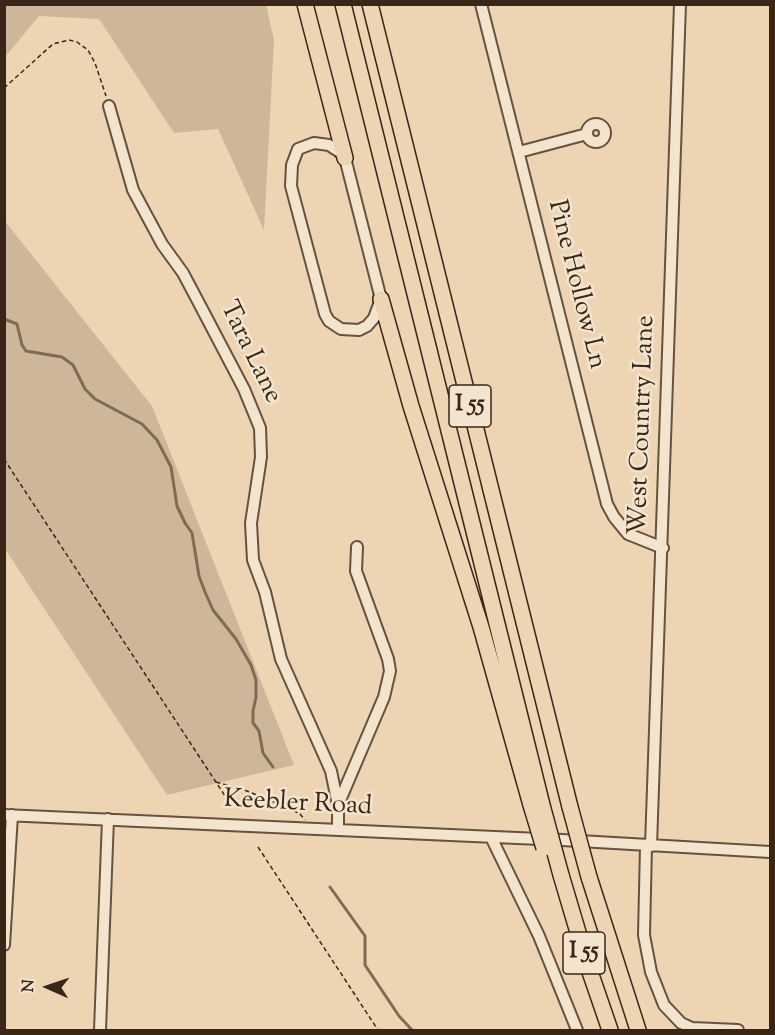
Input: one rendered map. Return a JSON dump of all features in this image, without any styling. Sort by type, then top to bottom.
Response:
[{"type":"highway","points":[[305,4],[345,158]]},
{"type":"highway","name":"I 55","points":[[343,4],[537,805],[556,875],[568,902],[610,1030]]},
{"type":"highway","name":"I 55","points":[[370,4],[570,807],[611,951],[638,1030]]},
{"type":"highway","points":[[381,299],[411,406],[537,805]]},
{"type":"street","name":"Pine Hollow Ln","points":[[481,4],[607,504],[628,534],[663,548]]},
{"type":"street","name":"West Country Lane","points":[[680,4],[663,548],[644,935],[651,972],[664,1005],[681,1023],[692,1028],[738,1030]]},
{"type":"street","name":"Tara Lane","points":[[109,106],[133,190],[162,244],[183,273],[244,389],[260,428],[261,457],[250,523],[253,560],[271,614],[281,659],[326,758],[338,804],[338,829]]},
{"type":"street","points":[[519,152],[587,134]]},
{"type":"street","points":[[306,144],[329,145],[345,158],[381,299],[374,318],[367,326],[359,330],[342,329],[329,321],[325,314],[291,186],[295,156],[298,149],[306,144]]},
{"type":"street","name":"Tara Lane","points":[[338,804],[384,697],[390,670],[388,658],[356,571],[357,547]]},
{"type":"street","points":[[4,945],[8,815]]},
{"type":"street","name":"Keebler Road","points":[[8,815],[338,829],[771,852]]},
{"type":"street","points":[[100,1030],[108,819]]},
{"type":"street","points":[[491,837],[539,936],[577,1030]]},
{"type":"path","points":[[4,88],[53,44],[69,40],[88,50],[109,106]]},
{"type":"path","points":[[4,459],[229,802]]},
{"type":"path","points":[[215,782],[247,791],[295,811],[305,819],[306,828]]},
{"type":"path","points":[[258,847],[378,1030]]},
{"type":"shaded area","points":[[5,4],[266,5],[274,40],[264,230],[218,129],[174,133],[99,19],[39,16],[5,57]]},
{"type":"shaded area","points":[[4,220],[152,406],[294,765],[167,795],[5,549]]},
{"type":"waterway","points":[[4,319],[17,324],[22,345],[26,351],[62,357],[73,365],[85,389],[95,399],[142,424],[157,440],[171,467],[177,506],[192,533],[199,576],[205,592],[213,610],[236,639],[251,665],[256,680],[253,723],[259,731],[263,753],[273,767]]},
{"type":"waterway","points":[[330,887],[365,936],[365,965],[399,1016],[412,1030]]}]
